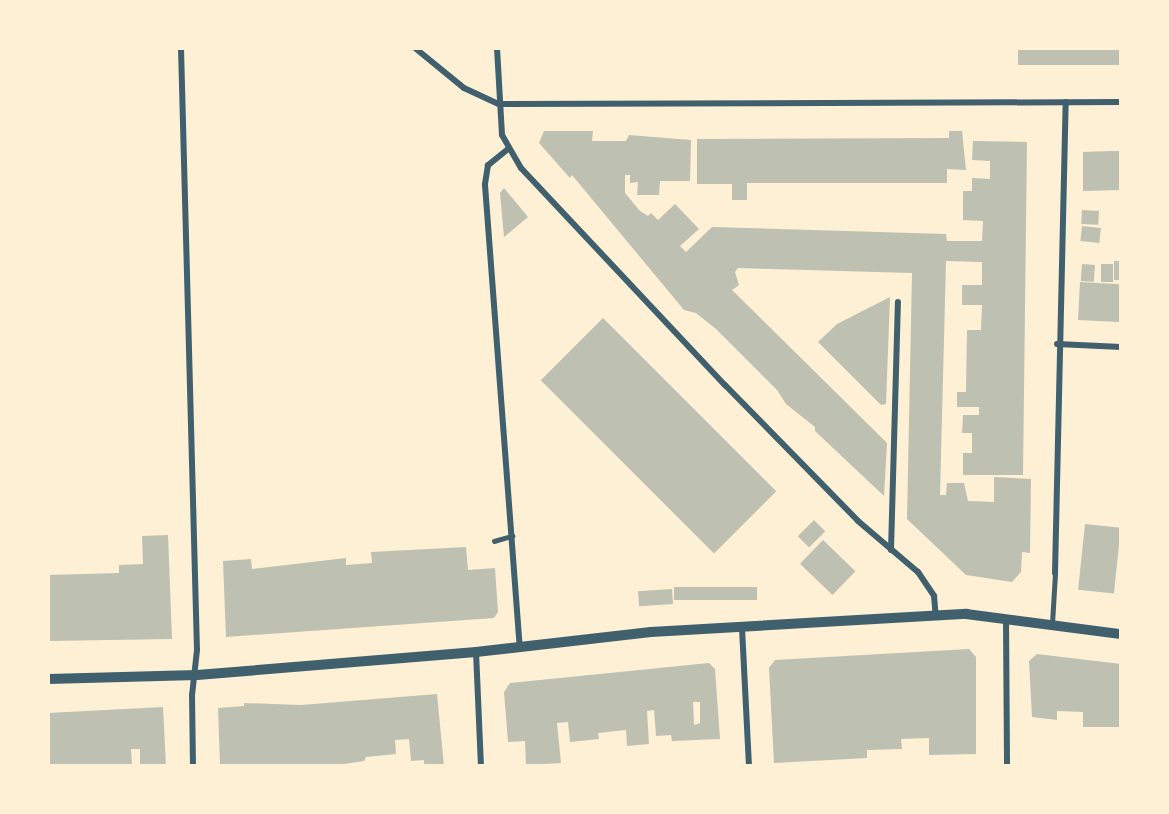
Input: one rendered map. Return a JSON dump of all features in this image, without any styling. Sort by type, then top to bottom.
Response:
[{"type":"street","points":[[181,48],[197,675],[192,694],[193,766]]},
{"type":"street","points":[[414,48],[457,83],[499,104],[1121,102]]},
{"type":"street","points":[[497,48],[499,104],[508,149],[725,385],[891,550],[927,582],[934,596],[936,617]]},
{"type":"street","points":[[1055,573],[1057,344],[1066,102]]},
{"type":"street","points":[[508,149],[488,165],[485,185],[520,646]]},
{"type":"street","points":[[891,550],[898,302]]},
{"type":"street","points":[[1057,344],[1121,347]]},
{"type":"street","points":[[48,679],[197,675],[476,652],[651,632],[966,615],[1121,634]]},
{"type":"street","points":[[1006,619],[1007,766]]},
{"type":"street","points":[[742,628],[749,766]]},
{"type":"street","points":[[476,652],[481,766]]},
{"type":"lane","points":[[494,541],[512,536]]},
{"type":"lane","points":[[1052,624],[1055,573]]},
{"type":"building","points":[[1018,48],[1121,48],[1121,65],[1018,65]]},
{"type":"building","points":[[544,131],[593,131],[592,141],[626,141],[629,135],[691,140],[690,181],[660,181],[659,195],[637,195],[638,182],[630,183],[630,175],[625,175],[625,193],[640,211],[648,216],[651,213],[658,220],[675,204],[699,229],[680,246],[686,252],[712,227],[946,234],[947,241],[982,241],[983,221],[963,220],[963,191],[972,191],[972,178],[990,179],[990,161],[972,160],[973,141],[1027,142],[1023,475],[963,475],[963,453],[972,453],[972,433],[962,433],[963,415],[979,415],[979,407],[957,407],[957,392],[966,392],[967,330],[981,330],[982,305],[962,305],[962,285],[982,285],[982,262],[946,261],[940,495],[946,495],[947,483],[964,483],[968,501],[994,502],[994,477],[1031,479],[1030,553],[1022,552],[1021,572],[1012,582],[966,575],[907,519],[912,273],[738,268],[735,272],[739,285],[732,290],[887,443],[884,496],[815,431],[815,427],[786,404],[777,390],[716,329],[696,313],[684,310],[572,175],[570,178],[539,143]]},
{"type":"building","points":[[949,131],[962,131],[966,170],[947,169],[947,183],[747,183],[747,200],[732,200],[732,184],[697,184],[697,139],[949,138]]},
{"type":"building","points":[[1121,151],[1121,190],[1083,191],[1083,152]]},
{"type":"building","points":[[504,188],[528,217],[504,237],[500,193]]},
{"type":"building","points":[[1082,210],[1099,211],[1098,225],[1081,224]]},
{"type":"building","points":[[1082,226],[1101,228],[1099,243],[1080,241]]},
{"type":"building","points":[[1114,261],[1121,261],[1121,280],[1114,280]]},
{"type":"building","points":[[1082,264],[1095,265],[1094,282],[1081,281]]},
{"type":"building","points":[[1101,264],[1113,264],[1113,282],[1101,282]]},
{"type":"building","points":[[1080,282],[1121,284],[1119,322],[1078,320]]},
{"type":"building","points":[[890,297],[886,404],[881,405],[818,342],[837,324]]},
{"type":"building","points":[[603,318],[776,491],[714,553],[541,380]]},
{"type":"building","points":[[814,520],[825,531],[809,548],[798,536]]},
{"type":"building","points":[[1085,524],[1121,528],[1114,593],[1078,590]]},
{"type":"building","points":[[168,535],[172,639],[48,641],[48,575],[119,573],[119,565],[143,564],[142,536]]},
{"type":"building","points":[[823,540],[855,571],[832,595],[800,564]]},
{"type":"building","points":[[466,547],[468,570],[495,568],[498,612],[494,618],[226,637],[223,561],[251,559],[252,569],[346,558],[346,565],[372,563],[371,552]]},
{"type":"building","points":[[674,587],[757,587],[757,600],[674,600]]},
{"type":"building","points":[[672,589],[673,604],[639,606],[638,591]]},
{"type":"building","points":[[969,649],[976,657],[976,754],[929,755],[929,738],[901,739],[902,749],[867,750],[867,758],[774,763],[769,668],[775,660]]},
{"type":"building","points":[[1037,654],[1121,664],[1121,727],[1083,727],[1083,712],[1057,711],[1057,720],[1032,717],[1029,661]]},
{"type":"building","points":[[709,663],[715,669],[720,739],[672,741],[671,735],[656,736],[654,710],[647,711],[649,744],[627,746],[626,730],[598,733],[599,739],[570,742],[568,722],[557,723],[561,763],[526,765],[525,741],[508,742],[504,692],[510,683]],"holes":[[[693,702],[700,702],[700,723],[694,725]]]},
{"type":"building","points":[[437,694],[444,766],[424,766],[424,760],[411,761],[409,739],[395,740],[396,754],[366,757],[364,761],[331,766],[220,766],[218,708],[244,706],[244,703],[301,705]]},
{"type":"building","points":[[163,707],[166,766],[140,766],[140,749],[131,749],[132,766],[49,766],[48,713]]}]
